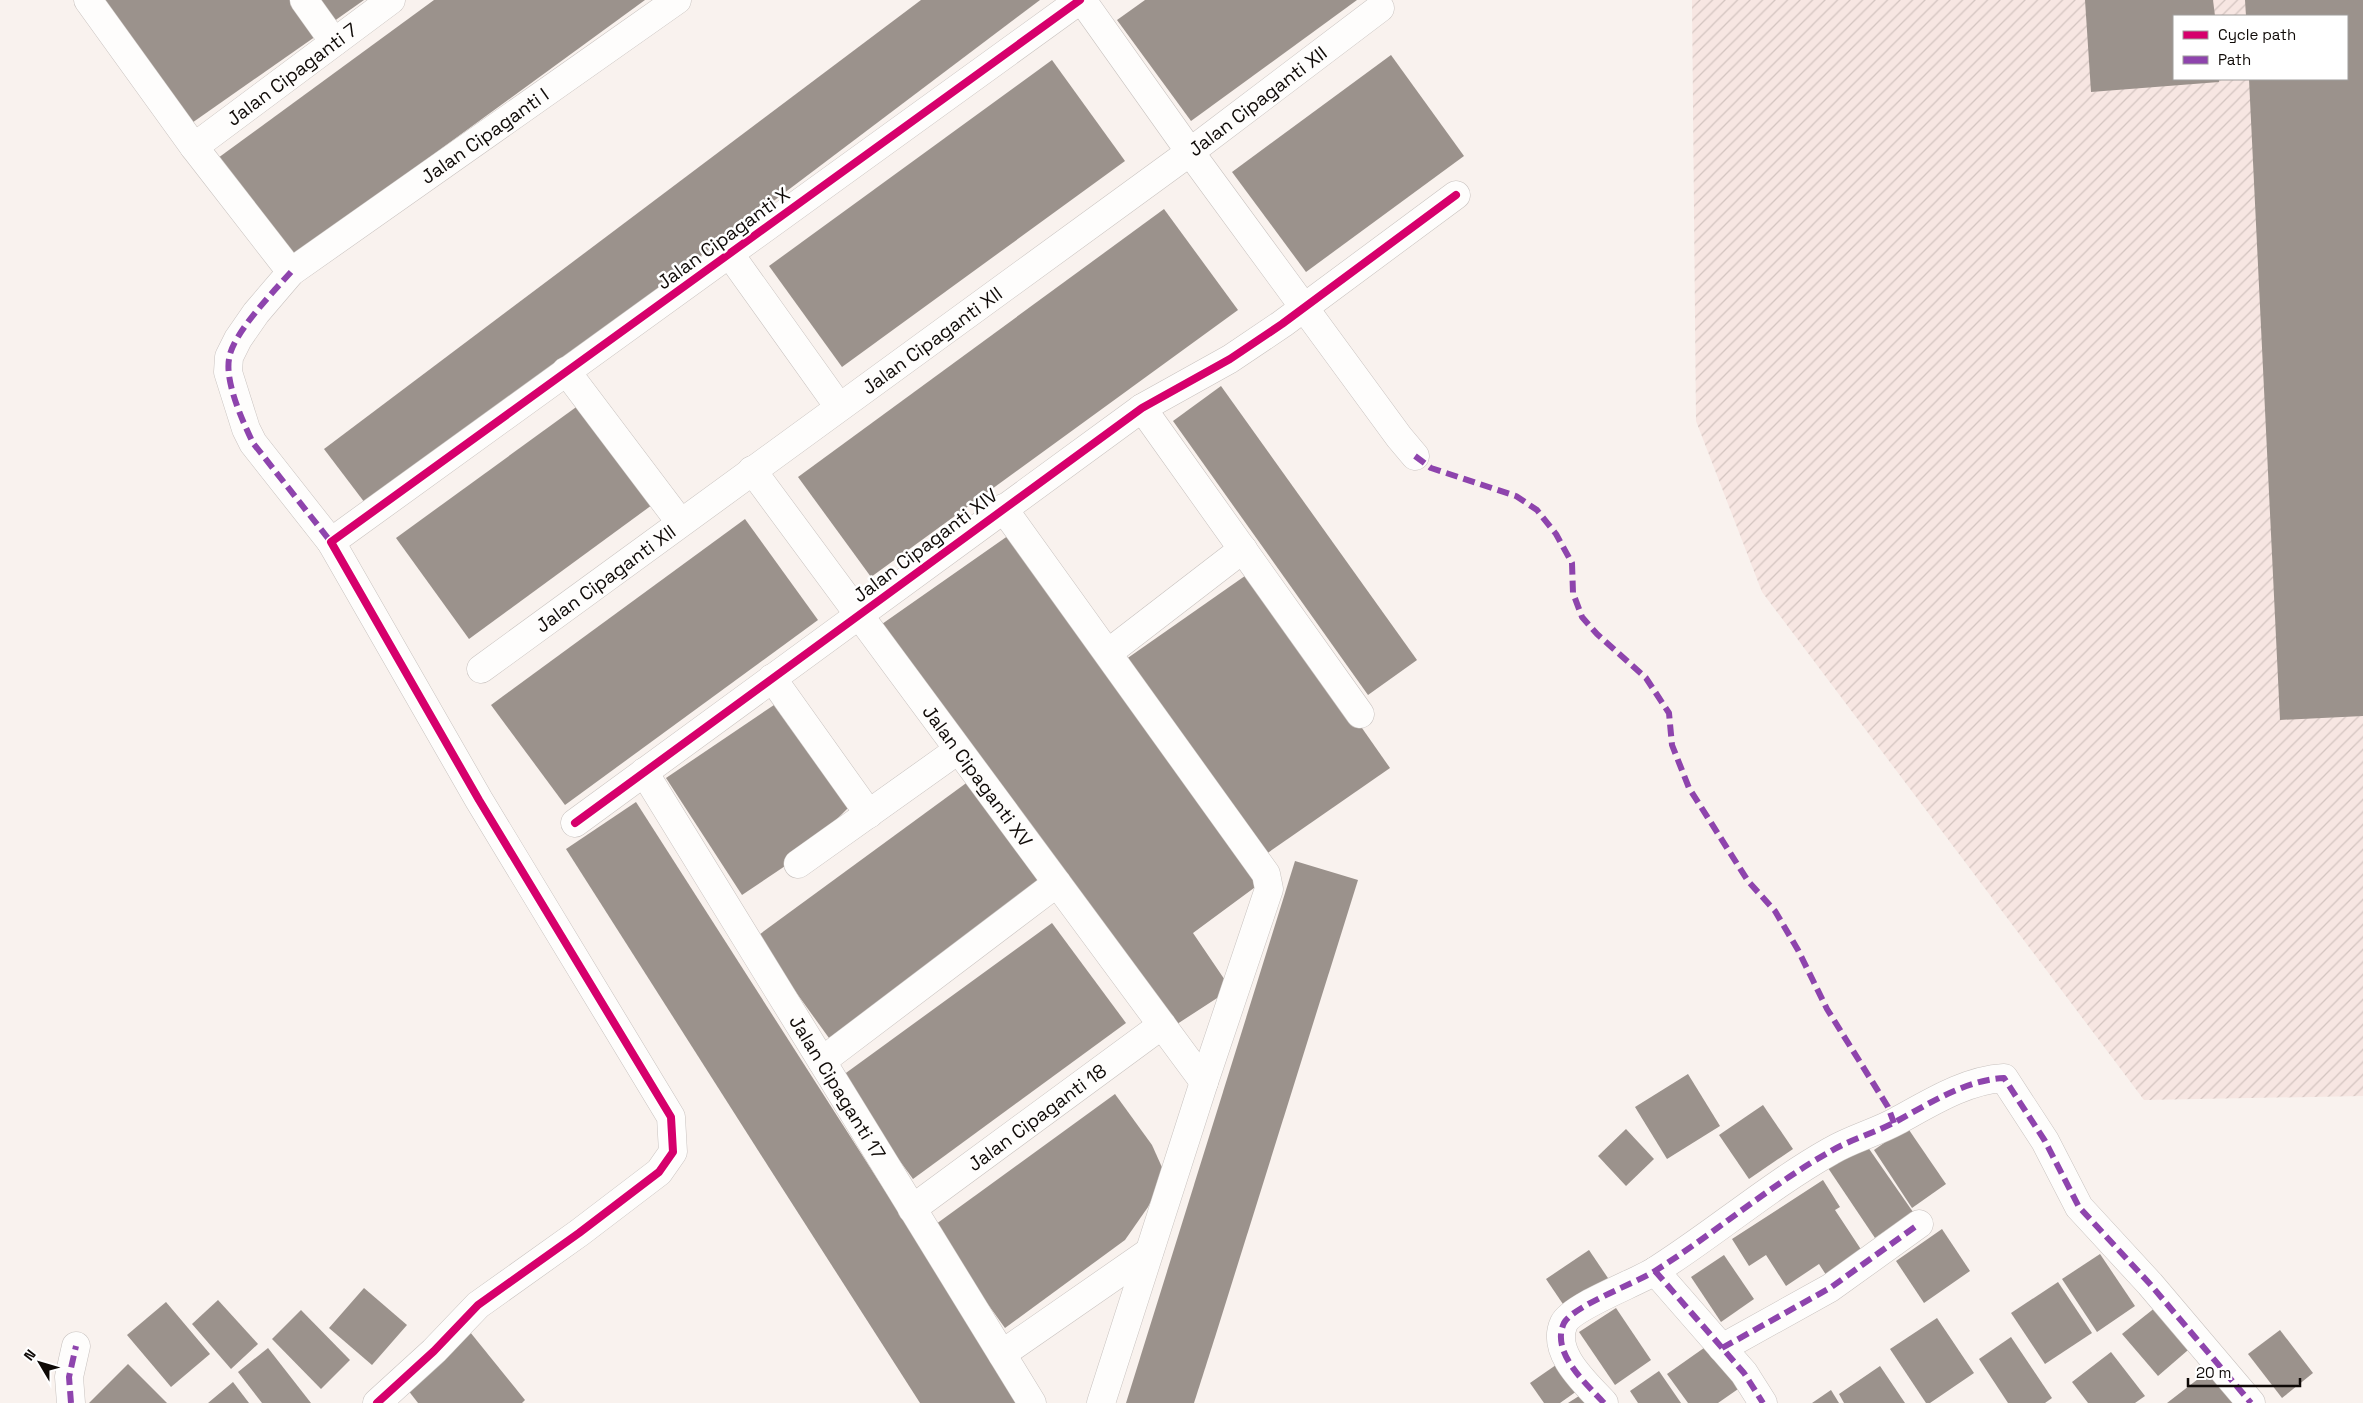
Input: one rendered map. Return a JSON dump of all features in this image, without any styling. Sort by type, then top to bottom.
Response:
[{"type":"street","points":[[88,0],[194,147],[291,272]]},
{"type":"street","points":[[304,0],[334,42]]},
{"type":"street","name":"Jalan Cipaganti 7","points":[[194,147],[391,0]]},
{"type":"street","name":"Jalan Cipaganti I","points":[[377,1403],[434,1351],[478,1305],[579,1233],[659,1172],[674,1152],[670,1117],[479,800],[331,542],[253,443],[246,429],[228,372],[229,357],[238,339],[256,313],[291,272],[678,0]]},
{"type":"street","points":[[1081,0],[1304,308],[1415,456]]},
{"type":"street","name":"Jalan Cipaganti X","points":[[331,542],[1081,0]]},
{"type":"street","name":"Jalan Cipaganti XII","points":[[481,669],[680,522],[1190,152],[1380,8]]},
{"type":"street","name":"Jalan Cipaganti XIV","points":[[575,823],[1142,408],[1230,359],[1304,308],[1456,195]]},
{"type":"street","points":[[729,254],[838,407]]},
{"type":"street","points":[[566,371],[680,522]]},
{"type":"street","points":[[1142,408],[1360,714]]},
{"type":"street","name":"Jalan Cipaganti XV","points":[[752,470],[1204,1082]]},
{"type":"street","points":[[1003,508],[1266,874],[1269,889],[1266,903],[1204,1082],[1101,1403]]},
{"type":"street","points":[[1108,653],[1243,549]]},
{"type":"street","points":[[772,678],[869,814]]},
{"type":"street","points":[[798,864],[958,750]]},
{"type":"street","name":"Jalan Cipaganti 17","points":[[644,772],[1032,1403]]},
{"type":"street","points":[[822,1061],[1057,883]]},
{"type":"street","name":"Jalan Cipaganti 18","points":[[912,1209],[1162,1025]]},
{"type":"street","points":[[1604,1403],[1567,1360],[1562,1345],[1562,1333],[1564,1323],[1570,1315],[1655,1271],[1832,1150],[1894,1123],[1962,1089],[1986,1079],[2004,1078],[2045,1141],[2080,1207],[2139,1271],[2251,1403]]},
{"type":"street","points":[[1722,1348],[1830,1288],[1918,1224]]},
{"type":"street","points":[[1002,1354],[1149,1252]]},
{"type":"street","points":[[1655,1271],[1744,1373],[1763,1403]]},
{"type":"street","points":[[71,1403],[69,1377],[76,1346]]},
{"type":"shaded area","points":[[1692,0],[2363,0],[2363,1096],[2144,1100],[1762,592],[1696,421]]},
{"type":"building","points":[[102,0],[296,0],[319,34],[189,125]]},
{"type":"building","points":[[313,0],[364,0],[330,24]]},
{"type":"building","points":[[434,0],[645,0],[290,259],[218,158]]},
{"type":"building","points":[[921,0],[1040,0],[368,507],[324,449]]},
{"type":"building","points":[[1145,0],[1357,0],[1191,121],[1117,20]]},
{"type":"building","points":[[2085,0],[2213,0],[2215,15],[2173,15],[2173,80],[2219,80],[2219,82],[2091,92]]},
{"type":"building","points":[[2245,0],[2363,0],[2363,716],[2280,720],[2249,80],[2348,80],[2348,15],[2246,15]]},
{"type":"building","points":[[1391,55],[1464,156],[1306,272],[1232,172]]},
{"type":"building","points":[[1052,60],[1125,161],[842,367],[769,266]]},
{"type":"building","points":[[1164,209],[1238,310],[871,577],[798,477]]},
{"type":"building","points":[[1221,386],[1417,660],[1368,695],[1173,421]]},
{"type":"building","points":[[579,405],[652,505],[469,639],[396,538]]},
{"type":"building","points":[[745,519],[818,620],[565,805],[491,705]]},
{"type":"building","points":[[1012,533],[1258,885],[1193,933],[1231,989],[1171,1028],[882,624]]},
{"type":"building","points":[[1252,571],[1390,768],[1259,859],[1122,662]]},
{"type":"building","points":[[774,705],[848,808],[800,856],[742,895],[666,778]]},
{"type":"building","points":[[969,781],[1042,882],[829,1038],[756,937]]},
{"type":"building","points":[[636,802],[1021,1403],[920,1403],[768,1166],[566,849]]},
{"type":"building","points":[[1295,861],[1358,880],[1194,1403],[1126,1403]]},
{"type":"building","points":[[1052,923],[1126,1023],[913,1179],[839,1078]]},
{"type":"building","points":[[1688,1074],[1720,1126],[1667,1159],[1635,1107]]},
{"type":"building","points":[[1115,1094],[1152,1145],[1165,1174],[1148,1207],[1125,1240],[1005,1328],[932,1227]]},
{"type":"building","points":[[1763,1105],[1793,1149],[1749,1179],[1719,1135]]},
{"type":"building","points":[[1907,1127],[1946,1184],[1912,1208],[1874,1150]]},
{"type":"building","points":[[1626,1129],[1654,1159],[1626,1186],[1598,1156]]},
{"type":"building","points":[[1865,1143],[1913,1212],[1875,1238],[1828,1168]]},
{"type":"building","points":[[1823,1180],[1840,1207],[1835,1210],[1866,1257],[1830,1281],[1819,1264],[1786,1286],[1766,1255],[1749,1266],[1732,1239]]},
{"type":"building","points":[[1942,1229],[1970,1271],[1924,1303],[1896,1261]]},
{"type":"building","points":[[1589,1250],[1612,1284],[1569,1313],[1546,1279]]},
{"type":"building","points":[[2100,1254],[2135,1306],[2097,1332],[2062,1279]]},
{"type":"building","points":[[1724,1255],[1754,1299],[1721,1322],[1691,1277]]},
{"type":"building","points":[[2058,1282],[2092,1333],[2045,1364],[2011,1313]]},
{"type":"building","points":[[364,1288],[407,1325],[372,1365],[329,1328]]},
{"type":"building","points":[[218,1300],[258,1344],[231,1369],[192,1324]]},
{"type":"building","points":[[166,1302],[210,1354],[171,1387],[127,1335]]},
{"type":"building","points":[[2161,1303],[2195,1344],[2158,1376],[2122,1334]]},
{"type":"building","points":[[1616,1308],[1651,1360],[1615,1385],[1579,1332]]},
{"type":"building","points":[[301,1310],[350,1360],[321,1389],[272,1339]]},
{"type":"building","points":[[1937,1318],[1974,1373],[1930,1403],[1926,1403],[1890,1349]]},
{"type":"building","points":[[2280,1330],[2313,1373],[2282,1398],[2248,1354]]},
{"type":"building","points":[[470,1332],[525,1400],[522,1403],[418,1403],[404,1385]]},
{"type":"building","points":[[2011,1337],[2052,1398],[2045,1403],[2008,1403],[1979,1359]]},
{"type":"building","points":[[1711,1343],[1741,1387],[1718,1403],[1688,1403],[1667,1374]]},
{"type":"building","points":[[268,1348],[311,1403],[262,1403],[238,1372]]},
{"type":"building","points":[[2111,1352],[2145,1396],[2135,1403],[2088,1403],[2072,1382]]},
{"type":"building","points":[[1566,1358],[1584,1386],[1560,1403],[1544,1403],[1530,1383]]},
{"type":"building","points":[[128,1364],[167,1403],[89,1403]]},
{"type":"building","points":[[1880,1366],[1905,1403],[1844,1403],[1839,1394]]},
{"type":"building","points":[[2211,1369],[2238,1403],[2167,1403]]},
{"type":"building","points":[[1659,1371],[1681,1403],[1638,1403],[1630,1391]]},
{"type":"building","points":[[233,1382],[249,1403],[208,1403]]},
{"type":"building","points":[[1590,1389],[1599,1403],[1568,1403]]},
{"type":"building","points":[[1831,1390],[1839,1403],[1812,1403]]},
{"type":"marked path","points":[[291,272],[245,325],[232,349],[228,369],[232,391],[253,443],[331,542]]},
{"type":"marked path","points":[[1415,456],[1431,468],[1516,496],[1537,510],[1556,534],[1572,563],[1573,593],[1582,617],[1597,634],[1646,678],[1669,713],[1672,745],[1689,788],[1748,881],[1775,911],[1798,950],[1827,1009],[1888,1107],[1894,1123]]},
{"type":"marked path","points":[[1604,1403],[1580,1377],[1566,1356],[1561,1334],[1564,1323],[1570,1316],[1592,1302],[1655,1271],[1786,1179],[1839,1147],[1889,1125],[1935,1100],[1962,1088],[1976,1083],[2004,1078],[2045,1141],[2079,1207],[2150,1284],[2251,1403]]},
{"type":"marked path","points":[[1722,1348],[1830,1288],[1919,1224]]},
{"type":"marked path","points":[[1655,1271],[1744,1373],[1763,1403]]},
{"type":"marked path","points":[[71,1403],[69,1377],[76,1346]]},
{"type":"cycle path","points":[[377,1403],[434,1351],[478,1305],[579,1233],[659,1172],[673,1152],[671,1117],[479,800],[331,542],[1080,0]]},
{"type":"cycle path","points":[[575,823],[1142,408],[1230,359],[1282,324],[1456,195]]}]
